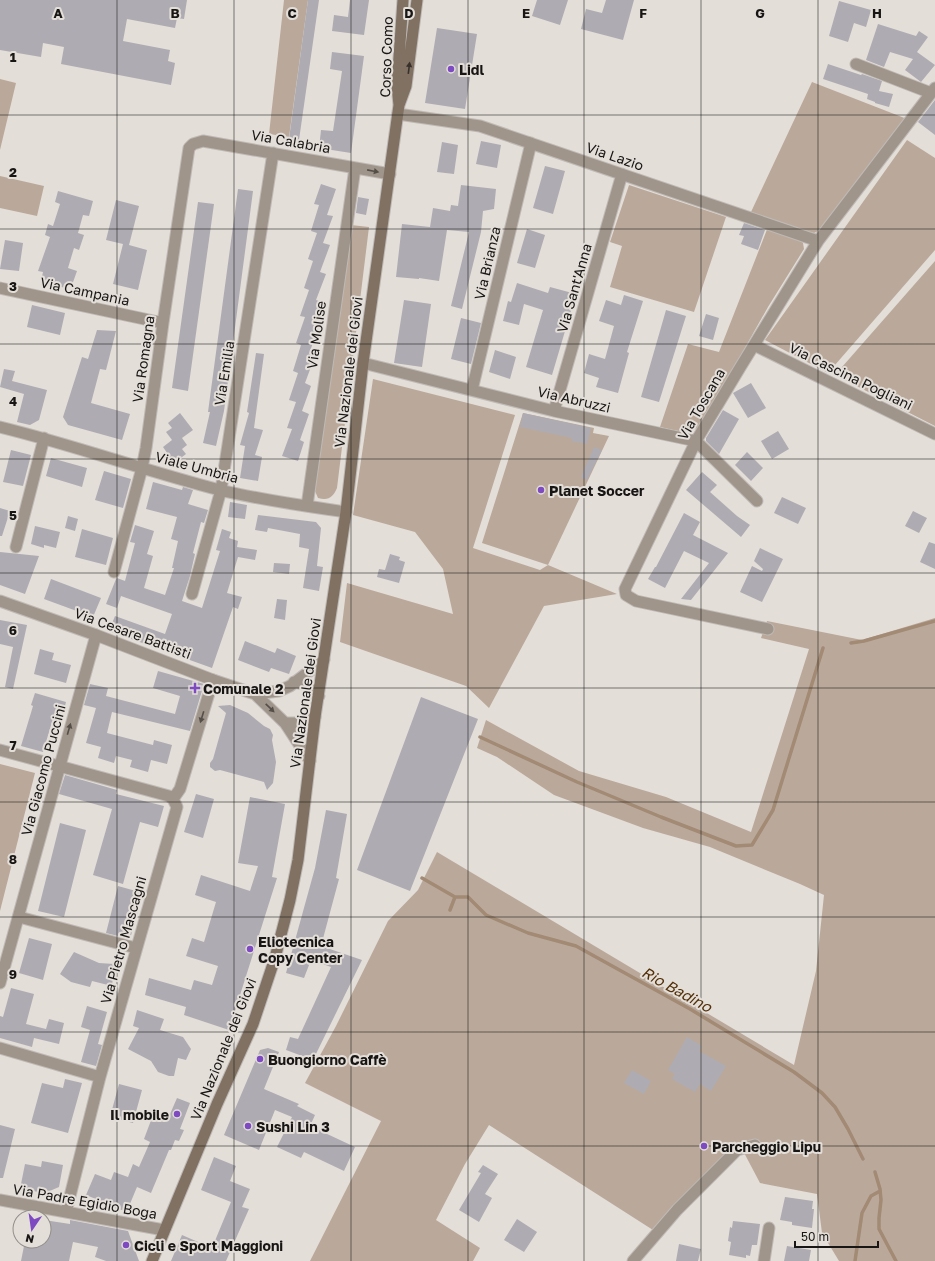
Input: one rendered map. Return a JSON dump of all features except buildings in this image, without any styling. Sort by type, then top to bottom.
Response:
[{"type":"main road","name":"Corso Como","points":[[398,110],[397,86],[403,0]]},
{"type":"main road","name":"Corso Como","points":[[398,110],[406,86],[417,0]]},
{"type":"main road","name":"Via Nazionale dei Giovi","points":[[152,1261],[217,1104],[253,1024],[275,958],[290,900],[298,860],[315,717],[346,512],[363,363],[398,110]]},
{"type":"street","points":[[856,64],[933,90]]},
{"type":"street","name":"Via Toscana","points":[[768,629],[636,601],[626,595],[625,589],[696,441],[818,241],[933,90]]},
{"type":"street","name":"Via Lazio","points":[[398,110],[480,126],[818,241]]},
{"type":"street","name":"Via Calabria","points":[[189,148],[193,144],[203,141],[390,174]]},
{"type":"street","name":"Via Brianza","points":[[472,390],[531,143]]},
{"type":"street","name":"Via Romagna","points":[[114,572],[146,448],[189,148]]},
{"type":"street","name":"Via Emilia","points":[[192,594],[221,490],[273,153]]},
{"type":"street","name":"Via Molise","points":[[307,506],[355,168]]},
{"type":"street","name":"Via Sant'Anna","points":[[554,410],[622,174]]},
{"type":"street","name":"Via Campania","points":[[0,288],[163,323]]},
{"type":"street","name":"Via Cascina Pogliani","points":[[754,345],[935,434]]},
{"type":"street","name":"Via Abruzzi","points":[[363,363],[554,410],[696,441]]},
{"type":"street","name":"Viale Umbria","points":[[0,427],[44,438],[221,490],[282,503],[346,512]]},
{"type":"street","points":[[16,547],[44,438]]},
{"type":"street","points":[[696,441],[757,501]]},
{"type":"street","name":"Via Cesare Battisti","points":[[0,601],[96,635],[213,680],[256,694],[279,691],[324,660]]},
{"type":"street","name":"Via Giacomo Puccini","points":[[0,983],[96,635]]},
{"type":"street","points":[[0,750],[169,796],[173,799],[180,789],[213,680]]},
{"type":"street","points":[[294,682],[307,685],[319,696]]},
{"type":"street","name":"Via Cesare Battisti","points":[[256,694],[285,723],[310,761]]},
{"type":"street","points":[[285,723],[300,723],[315,717]]},
{"type":"street","name":"Via Pietro Mascagni","points":[[66,1212],[100,1077],[177,807],[173,799]]},
{"type":"street","points":[[19,917],[136,948]]},
{"type":"street","points":[[0,1048],[100,1077]]},
{"type":"street","points":[[633,1261],[677,1210],[737,1150],[755,1145]]},
{"type":"street","name":"Via Padre Egidio Boga","points":[[0,1200],[164,1230]]},
{"type":"street","points":[[764,1261],[769,1228]]},
{"type":"shaded area","points":[[284,0],[308,0],[289,137],[269,134]]},
{"type":"shaded area","points":[[0,79],[16,83],[0,150]]},
{"type":"shaded area","points":[[812,82],[907,119],[825,228],[814,233],[789,227],[751,212]]},
{"type":"shaded area","points":[[907,140],[935,158],[935,250],[828,373],[765,340]]},
{"type":"shaded area","points":[[0,176],[44,186],[37,216],[0,208]]},
{"type":"shaded area","points":[[629,185],[726,217],[694,312],[610,287],[622,246],[610,242]]},
{"type":"shaded area","points":[[351,225],[369,227],[337,488],[330,498],[322,499],[318,498],[315,491]]},
{"type":"shaded area","points":[[768,227],[797,236],[803,243],[804,249],[768,307],[701,426],[686,432],[660,427],[688,344],[719,352]]},
{"type":"shaded area","points":[[935,261],[935,426],[835,375]]},
{"type":"shaded area","points":[[373,379],[515,415],[473,548],[540,570],[548,565],[617,594],[544,606],[489,708],[466,686],[340,642],[347,583],[453,614],[443,569],[415,532],[353,515]]},
{"type":"shaded area","name":"Planet Soccer","points":[[523,413],[594,428],[593,433],[609,436],[548,565],[482,543]]},
{"type":"shaded area","points":[[935,618],[935,1261],[839,1261],[822,1233],[817,1194],[760,1183],[741,1147],[653,1230],[489,1125],[465,1164],[436,1220],[480,1248],[473,1261],[310,1261],[381,1121],[305,1083],[336,1026],[388,921],[418,890],[437,852],[794,1065],[816,971],[824,895],[710,847],[643,828],[554,795],[497,757],[477,748],[486,720],[579,771],[666,797],[751,832],[809,649],[761,638],[767,621],[862,640]]},
{"type":"shaded area","points":[[0,764],[35,773],[0,911]]},
{"type":"waterway","points":[[851,643],[864,641],[935,621]]},
{"type":"waterway","points":[[480,737],[577,782],[661,817],[736,846],[752,845],[773,810],[823,648]]},
{"type":"waterway","points":[[422,878],[455,897]]},
{"type":"waterway","name":"Rio Badino","points":[[450,910],[455,897],[468,897],[486,915],[528,933],[576,946],[690,1009],[794,1072],[822,1093],[835,1107],[863,1159]]},
{"type":"waterway","name":"Rio Badino","points":[[875,1172],[880,1189],[881,1200],[879,1229],[896,1261]]},
{"type":"waterway","points":[[855,1261],[862,1213],[871,1196],[880,1191]]},
{"type":"place","name":"Lidl","points":[[451,69]]},
{"type":"place","name":"Planet Soccer","points":[[541,490]]},
{"type":"place","name":"Comunale 2","points":[[195,688]]},
{"type":"place","name":"Eliotecnica Copy Center","points":[[250,949]]},
{"type":"place","name":"Buongiorno Caffè","points":[[260,1059]]},
{"type":"place","name":"Il mobile","points":[[177,1114]]},
{"type":"place","name":"Sushi Lin 3","points":[[248,1126]]},
{"type":"place","name":"Parcheggio Lipu","points":[[704,1146]]},
{"type":"place","name":"Cicli e Sport Maggioni","points":[[126,1245]]}]
